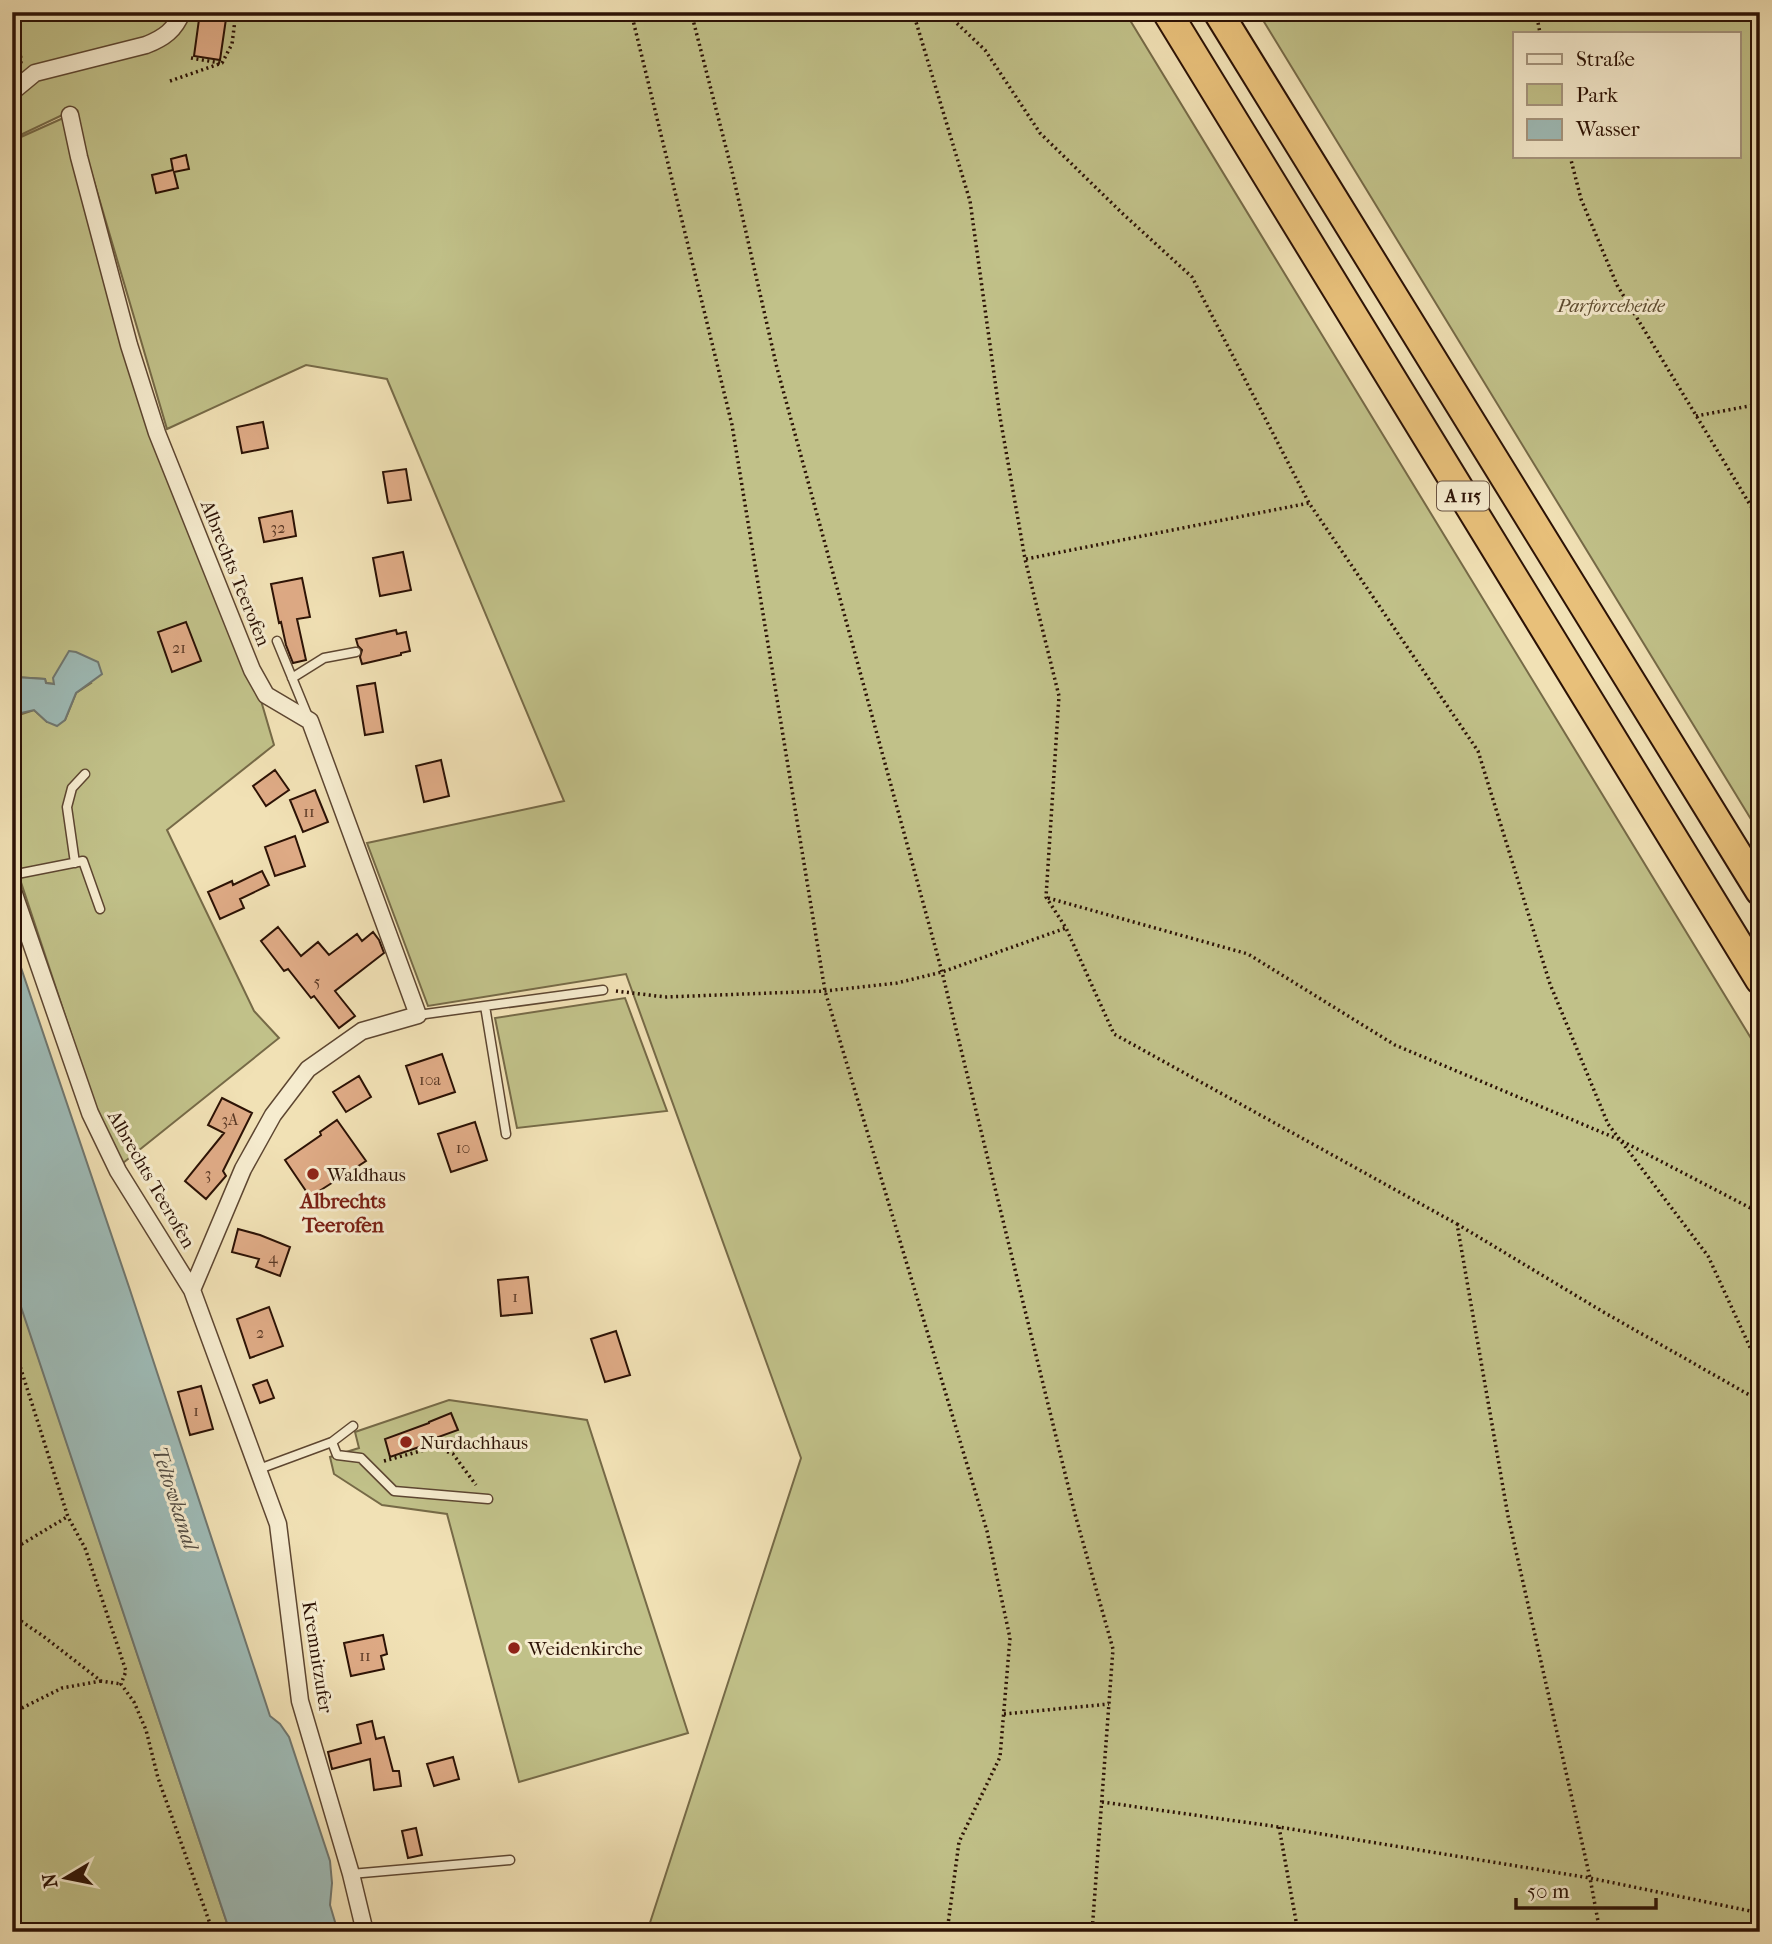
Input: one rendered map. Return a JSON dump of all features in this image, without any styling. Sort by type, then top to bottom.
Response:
[{"type":"highway","name":"A 115","points":[[1167,12],[1760,980]]},
{"type":"highway","name":"A 115","points":[[1218,12],[1760,891]]},
{"type":"street","points":[[12,92],[35,73],[146,46],[162,39],[176,26],[182,12]]},
{"type":"street","name":"Albrechts Teerofen","points":[[70,116],[129,345],[158,433],[198,535],[252,670],[266,695],[310,721]]},
{"type":"street","points":[[310,721],[423,1010]]},
{"type":"street","name":"Albrechts Teerofen","points":[[12,888],[90,1113],[118,1171],[192,1290],[259,1469]]},
{"type":"street","name":"Albrechts Teerofen","points":[[192,1290],[243,1169],[273,1115],[308,1069],[362,1031],[423,1010]]},
{"type":"street","name":"Kremnitzufer","points":[[259,1469],[278,1524],[300,1700],[351,1874],[365,1932]]},
{"type":"lane","points":[[277,641],[310,721]]},
{"type":"lane","points":[[292,678],[324,658],[356,652]]},
{"type":"lane","points":[[75,863],[67,807],[72,788],[85,774]]},
{"type":"lane","points":[[12,875],[83,861],[100,909]]},
{"type":"lane","name":"Albrechts Teerofen","points":[[423,1010],[485,1006],[603,990]]},
{"type":"lane","points":[[485,1006],[506,1134]]},
{"type":"lane","points":[[259,1469],[332,1442],[353,1426]]},
{"type":"lane","points":[[332,1442],[337,1455],[361,1458],[394,1491],[488,1499]]},
{"type":"lane","points":[[351,1874],[510,1860]]},
{"type":"path","points":[[18,12],[21,64],[28,78]]},
{"type":"path","points":[[170,81],[222,63],[232,44],[236,12]]},
{"type":"path","points":[[631,12],[732,425],[825,991],[987,1531],[1010,1638],[1000,1757],[959,1842],[947,1932]]},
{"type":"path","points":[[691,12],[732,171],[777,368],[942,972],[1075,1514],[1113,1649],[1092,1932]]},
{"type":"path","points":[[912,12],[970,201],[1000,417],[1026,559],[1059,696],[1046,897],[1066,928],[1114,1034],[1457,1224],[1605,1313],[1760,1401]]},
{"type":"path","points":[[945,12],[985,50],[1040,133],[1192,277],[1309,503],[1478,751],[1550,984],[1608,1124],[1708,1256],[1760,1369]]},
{"type":"path","points":[[1536,12],[1540,32]]},
{"type":"path","points":[[191,58],[222,63]]},
{"type":"path","points":[[1571,158],[1581,199],[1617,285],[1760,521]]},
{"type":"path","points":[[1696,416],[1760,404]]},
{"type":"path","points":[[1026,559],[1309,503]]},
{"type":"path","points":[[1046,897],[1248,954],[1395,1045],[1620,1140],[1760,1213]]},
{"type":"path","points":[[603,990],[665,997],[825,991],[897,983],[942,972],[1066,928]]},
{"type":"path","points":[[1457,1224],[1508,1516],[1600,1932]]},
{"type":"path","points":[[12,1340],[68,1517],[85,1548],[126,1671],[121,1684]]},
{"type":"path","points":[[361,1458],[387,1462],[435,1447],[453,1454],[488,1499]]},
{"type":"path","points":[[12,1550],[68,1517]]},
{"type":"path","points":[[12,1615],[101,1681]]},
{"type":"path","points":[[12,1713],[62,1688],[101,1681],[121,1684],[134,1702],[146,1730],[158,1778],[213,1932]]},
{"type":"path","points":[[1004,1713],[1109,1704]]},
{"type":"path","points":[[1102,1802],[1279,1826],[1590,1878],[1760,1913]]},
{"type":"path","points":[[1279,1826],[1298,1932]]},
{"type":"green space","points":[[12,12],[1125,12],[1760,1053],[1760,1932],[647,1932],[801,1458],[626,974],[428,1006],[367,843],[564,801],[387,379],[306,365],[167,429],[73,110],[12,139]]},
{"type":"green space","name":"Parforceheide","points":[[1258,12],[1760,12],[1760,834]]},
{"type":"green space","points":[[70,115],[129,345],[252,670],[274,745],[167,830],[254,1011],[279,1038],[123,1163],[97,1112],[12,855],[12,715],[34,710],[47,722],[65,720],[76,693],[91,683],[67,658],[54,684],[46,683],[45,679],[12,679],[12,141]]},
{"type":"green space","points":[[625,998],[667,1111],[517,1128],[495,1018]]},
{"type":"green space","points":[[12,1281],[25,1317],[230,1932],[12,1932]]},
{"type":"green space","points":[[449,1400],[587,1420],[688,1733],[519,1782],[447,1514],[382,1505],[334,1474],[330,1457],[359,1448],[355,1432]]},
{"type":"water","points":[[69,651],[98,662],[102,674],[76,693],[65,720],[57,726],[47,722],[34,710],[12,715],[12,679],[45,679],[46,683],[54,684],[53,678]]},
{"type":"water","name":"Teltowkanal","points":[[12,941],[270,1716],[289,1737],[330,1861],[330,1905],[338,1932],[230,1932],[12,1280]]},
{"type":"building","points":[[200,12],[227,12],[220,60],[194,56]]},
{"type":"building","points":[[186,155],[189,169],[174,172],[178,188],[156,193],[152,175],[173,170],[171,159]]},
{"type":"building","points":[[263,422],[268,448],[242,453],[237,427]]},
{"type":"building","points":[[406,469],[411,500],[388,503],[383,472]]},
{"type":"building","points":[[292,511],[296,536],[264,542],[259,518]]},
{"type":"building","points":[[403,552],[411,590],[380,596],[373,558]]},
{"type":"building","points":[[302,578],[310,617],[297,619],[306,660],[293,663],[281,622],[279,623],[271,584]]},
{"type":"building","points":[[186,622],[201,661],[172,672],[158,632]]},
{"type":"building","points":[[396,630],[397,634],[406,632],[410,651],[362,664],[362,650],[356,639]]},
{"type":"building","points":[[375,683],[383,732],[365,735],[357,686]]},
{"type":"building","points":[[441,760],[449,796],[424,802],[416,766]]},
{"type":"building","points":[[275,770],[289,790],[266,806],[253,786]]},
{"type":"building","points":[[315,790],[328,822],[303,832],[290,800]]},
{"type":"building","points":[[295,836],[305,866],[275,876],[265,847]]},
{"type":"building","points":[[262,871],[269,885],[240,899],[244,908],[220,919],[208,892],[232,881],[233,885]]},
{"type":"building","points":[[278,927],[301,956],[318,942],[329,955],[357,934],[362,941],[373,932],[379,940],[384,953],[335,991],[355,1016],[339,1028],[288,969],[284,971],[261,941]]},
{"type":"building","points":[[442,1054],[455,1092],[419,1104],[406,1066]]},
{"type":"building","points":[[359,1076],[371,1097],[346,1112],[333,1092]]},
{"type":"building","points":[[222,1098],[252,1113],[223,1171],[226,1176],[206,1199],[185,1181],[224,1133],[208,1125]]},
{"type":"building","points":[[337,1120],[366,1161],[310,1197],[285,1160],[321,1135],[320,1132]]},
{"type":"building","points":[[475,1122],[487,1160],[451,1172],[438,1134]]},
{"type":"building","points":[[238,1229],[290,1247],[280,1276],[256,1267],[259,1259],[232,1252]]},
{"type":"building","points":[[528,1277],[532,1313],[501,1316],[498,1280]]},
{"type":"building","points":[[269,1307],[283,1346],[250,1358],[237,1319]]},
{"type":"building","points":[[616,1331],[630,1375],[605,1382],[591,1339]]},
{"type":"building","points":[[267,1380],[274,1398],[260,1403],[253,1385]]},
{"type":"building","points":[[201,1386],[213,1429],[190,1435],[178,1392]]},
{"type":"building","points":[[451,1413],[458,1430],[390,1457],[385,1439]]},
{"type":"building","points":[[383,1635],[387,1654],[381,1656],[384,1669],[351,1676],[344,1643]]},
{"type":"building","points":[[372,1721],[376,1739],[384,1737],[393,1771],[399,1771],[401,1786],[374,1790],[370,1759],[332,1769],[328,1752],[361,1743],[357,1725]]},
{"type":"building","points":[[453,1757],[459,1779],[434,1786],[427,1764]]},
{"type":"building","points":[[416,1828],[422,1855],[408,1858],[402,1831]]},
{"type":"place","name":"Waldhaus","points":[[313,1174]]},
{"type":"place","name":"Nurdachhaus","points":[[406,1442]]},
{"type":"place","name":"Weidenkirche","points":[[514,1648]]},
{"type":"district","name":"Albrechts Teerofen","points":[[343,1213]]}]
